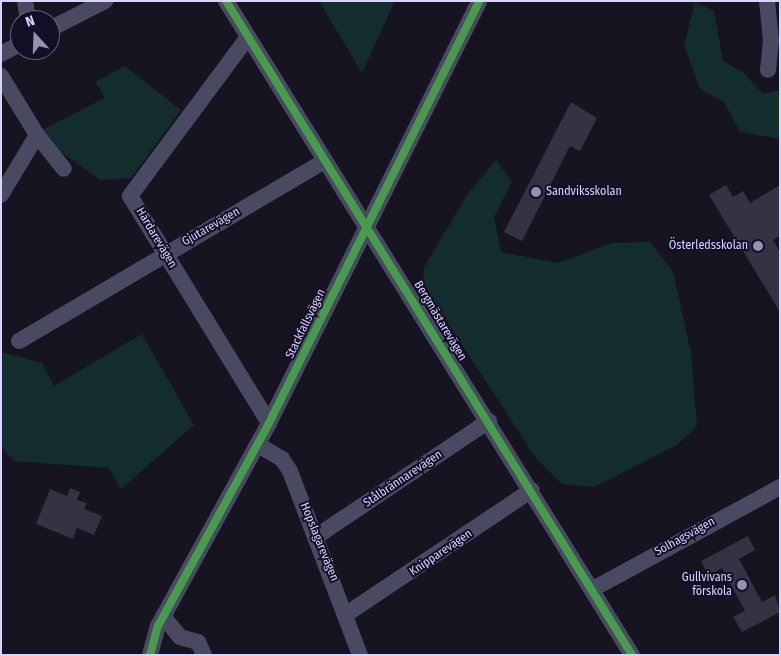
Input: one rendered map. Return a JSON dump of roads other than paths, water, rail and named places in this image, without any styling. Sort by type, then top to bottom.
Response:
[{"type":"street","points":[[60,24],[105,1]]},
{"type":"street","name":"Bergmästarevägen","points":[[226,1],[532,490],[632,655]]},
{"type":"street","name":"Stackfallsvägen","points":[[150,655],[163,616],[258,445],[479,1]]},
{"type":"street","points":[[766,1],[772,41],[768,70]]},
{"type":"street","name":"Härdarevägen","points":[[248,37],[130,196],[269,423]]},
{"type":"street","points":[[1,76],[37,136],[64,169]]},
{"type":"street","points":[[1,196],[37,136]]},
{"type":"street","name":"Gjutarevägen","points":[[19,341],[325,161]]},
{"type":"street","name":"Stålbrännarevägen","points":[[316,536],[489,421]]},
{"type":"street","name":"Hopslagarevägen","points":[[258,445],[282,460],[290,471],[348,613],[360,655]]},
{"type":"street","name":"Solhagsvägen","points":[[593,590],[780,488]]},
{"type":"street","name":"Knipparevägen","points":[[348,613],[532,490]]},
{"type":"street","points":[[163,616],[180,637],[198,642],[204,655]]},
{"type":"place","name":"Sandviksskolan","points":[[536,192]]},
{"type":"place","name":"Österledsskolan","points":[[758,246]]},
{"type":"place","name":"Gullvivans förskola","points":[[742,585]]}]
